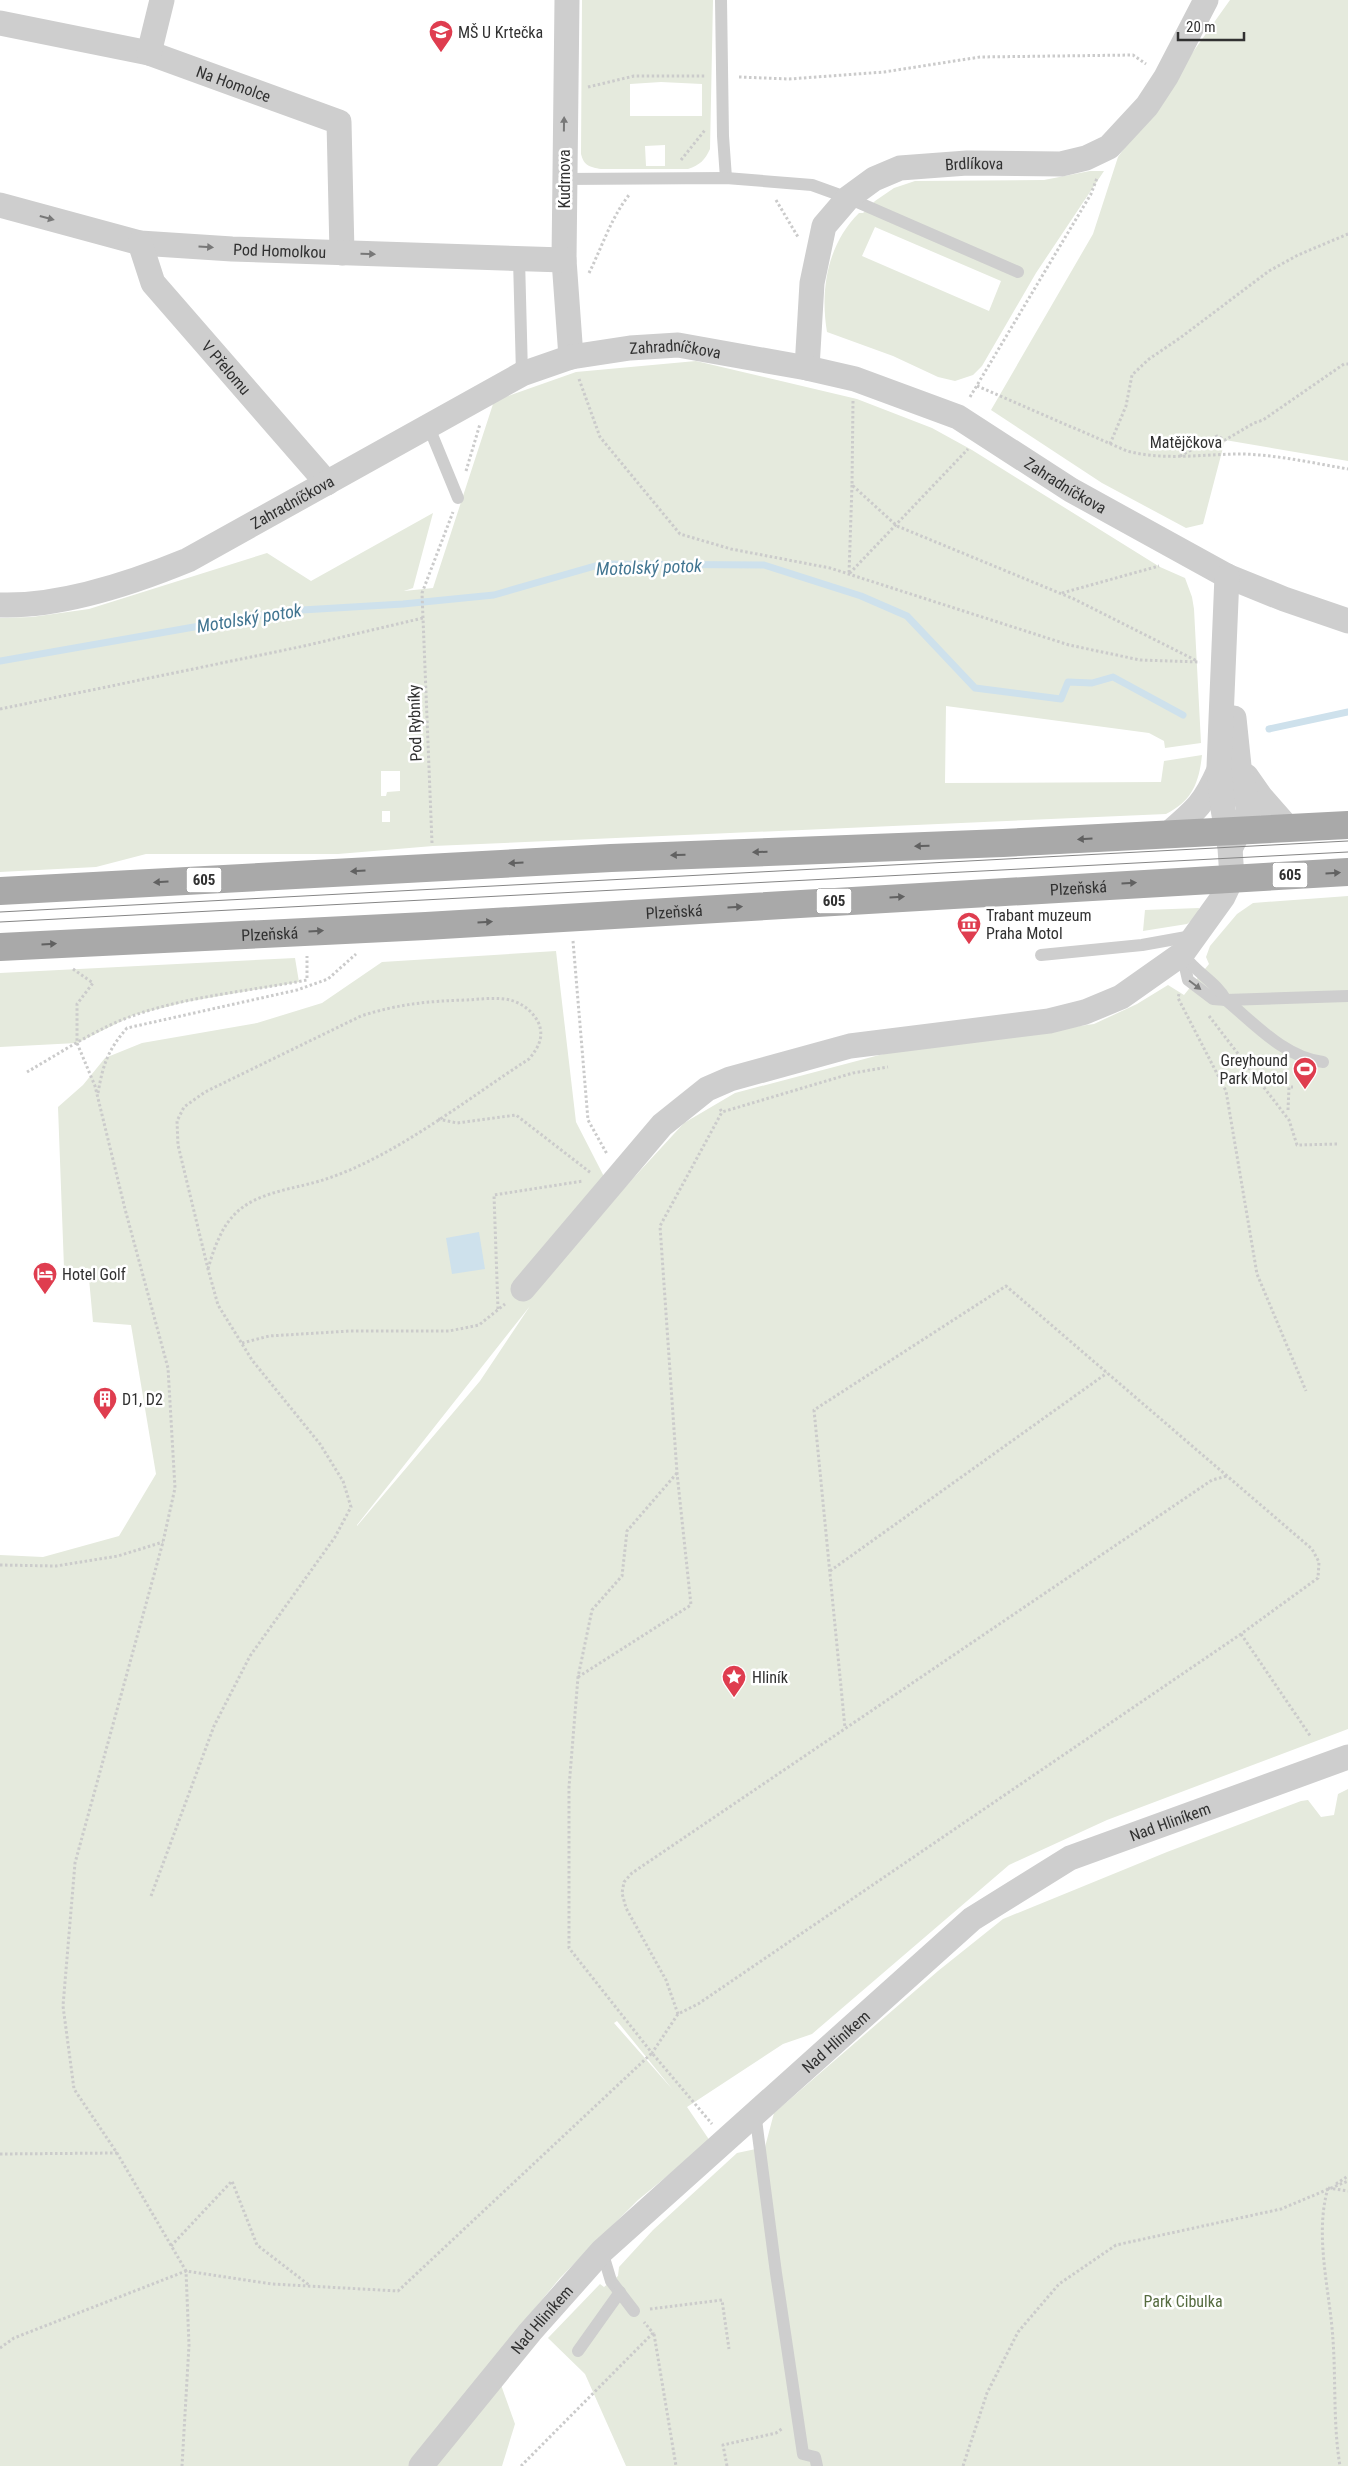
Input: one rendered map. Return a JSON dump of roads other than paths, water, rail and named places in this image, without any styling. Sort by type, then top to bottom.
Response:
[{"type":"main road","name":"605","points":[[0,891],[611,858],[1168,834],[1232,837],[1288,828],[1348,825]]},
{"type":"main road","name":"Plzeňská","points":[[0,947],[426,926],[1348,872]]},
{"type":"street","points":[[149,53],[162,0]]},
{"type":"street","name":"Kudrnova","points":[[567,0],[563,179],[564,260],[571,357]]},
{"type":"street","name":"Brdlíkova","points":[[806,368],[812,283],[824,226],[848,198],[874,179],[900,168],[967,163],[1061,164],[1086,158],[1109,147],[1147,106],[1155,94],[1206,0]]},
{"type":"street","name":"Na Homolce","points":[[0,23],[149,53],[339,122],[342,253]]},
{"type":"street","name":"Pod Homolkou","points":[[0,205],[140,243],[342,253],[564,260]]},
{"type":"street","name":"V Přelomu","points":[[140,243],[153,283],[327,483]]},
{"type":"street","name":"Zahradníčkova","points":[[0,605],[16,606],[99,591],[188,560],[522,374],[571,357],[630,348],[678,345],[806,368],[855,380],[958,417],[1071,490],[1227,576],[1284,599],[1348,621]]},
{"type":"street","points":[[523,1289],[610,1175],[662,1125],[707,1090],[730,1079],[850,1046],[1049,1021],[1085,1012],[1121,997],[1189,944],[1223,897],[1232,878],[1232,837],[1249,811],[1229,767],[1225,626],[1227,576]]},
{"type":"street","points":[[1229,767],[1260,796],[1288,828]]},
{"type":"street","points":[[1168,834],[1197,810],[1229,767]]},
{"type":"street","name":"Nad Hliníkem","points":[[421,2466],[530,2332],[602,2251],[972,1919],[1070,1858],[1348,1757]]},
{"type":"lane","points":[[721,0],[722,109],[726,178]]},
{"type":"lane","points":[[563,179],[726,178],[812,185],[848,198],[1018,272]]},
{"type":"lane","points":[[519,259],[522,374]]},
{"type":"lane","points":[[428,425],[458,498]]},
{"type":"lane","points":[[1041,955],[1142,945],[1189,944],[1196,971],[1221,990],[1226,1000],[1284,1047],[1305,1058],[1322,1062]]},
{"type":"lane","points":[[1226,1000],[1348,996]]},
{"type":"lane","points":[[755,2112],[776,2273],[803,2454],[815,2457],[816,2466]]},
{"type":"lane","points":[[602,2251],[612,2281],[634,2311]]},
{"type":"lane","points":[[578,2351],[620,2292]]},
{"type":"water","points":[[479,1232],[485,1269],[452,1274],[446,1238]]},
{"type":"waterway","name":"Motolský potok","points":[[0,661],[285,611],[403,604],[494,595],[602,564],[764,565],[861,596],[907,616],[975,688],[1061,699],[1068,682],[1092,683],[1113,677],[1183,715]]},
{"type":"waterway","name":"Motolský potok","points":[[1269,729],[1348,712]]},
{"type":"tram line","points":[[0,912],[1348,841]]},
{"type":"tram line","points":[[0,922],[1348,852]]},
{"type":"place","name":"MŠ U Krtečka","points":[[441,53]]},
{"type":"place","name":"Trabant muzeum Praha Motol","points":[[969,945]]},
{"type":"place","name":"Greyhound Park Motol","points":[[1305,1090]]},
{"type":"place","name":"Hotel Golf","points":[[45,1295]]},
{"type":"place","name":"D1, D2","points":[[105,1420]]},
{"type":"place","name":"Hliník","points":[[734,1698]]},
{"type":"park label","name":"Park Cibulka","points":[[1183,2301]]}]
